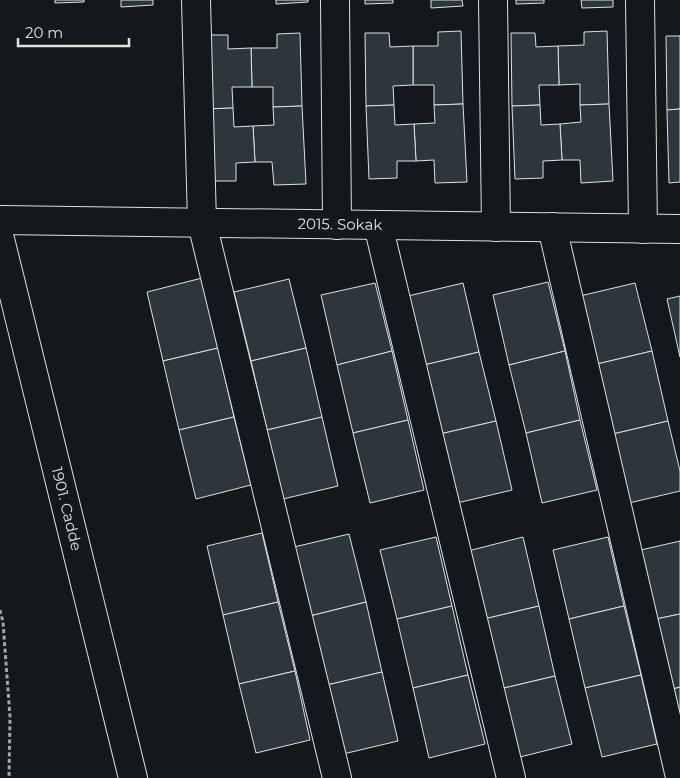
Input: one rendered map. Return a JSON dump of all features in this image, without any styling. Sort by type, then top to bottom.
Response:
[{"type":"street","points":[[196,0],[202,223],[337,778]]},
{"type":"street","points":[[335,0],[337,225]]},
{"type":"street","points":[[492,0],[496,226]]},
{"type":"street","points":[[640,0],[643,229]]},
{"type":"street","name":"2015. Sokak","points":[[0,220],[680,229]]},
{"type":"street","points":[[378,225],[511,778]]},
{"type":"street","points":[[552,227],[680,777]]},
{"type":"street","name":"1901. Cadde","points":[[0,239],[133,778]]},
{"type":"path","points":[[0,610],[3,622],[10,717],[10,778]]},
{"type":"building","points":[[55,0],[84,0],[84,2],[55,3]]},
{"type":"building","points":[[121,0],[153,0],[153,5],[121,7]]},
{"type":"building","points":[[276,0],[308,0],[308,2],[276,4]]},
{"type":"building","points":[[365,0],[393,0],[393,3],[365,4]]},
{"type":"building","points":[[431,0],[462,0],[463,6],[431,8]]},
{"type":"building","points":[[516,0],[544,0],[544,3],[516,4]]},
{"type":"building","points":[[581,0],[613,0],[613,7],[582,8]]},
{"type":"building","points":[[461,31],[463,104],[434,105],[434,85],[413,85],[413,46],[438,46],[438,32]]},
{"type":"building","points":[[607,31],[609,104],[580,105],[580,84],[559,85],[558,46],[584,45],[584,32]]},
{"type":"building","points":[[300,33],[302,106],[273,107],[273,87],[252,87],[251,48],[277,48],[277,34]]},
{"type":"building","points":[[365,33],[389,33],[390,47],[413,46],[413,85],[393,86],[394,105],[366,106]]},
{"type":"building","points":[[511,33],[535,33],[536,47],[558,46],[559,85],[539,85],[540,105],[512,106]]},
{"type":"building","points":[[204,35],[228,35],[228,49],[251,48],[252,87],[232,87],[233,108],[205,109]]},
{"type":"building","points":[[666,36],[680,36],[680,109],[667,110]]},
{"type":"building","points":[[463,104],[467,182],[435,183],[434,160],[416,161],[414,124],[435,123],[434,105]]},
{"type":"building","points":[[609,104],[613,181],[581,183],[580,160],[562,160],[560,124],[581,122],[580,105]]},
{"type":"building","points":[[394,105],[395,125],[414,124],[416,161],[397,161],[397,178],[369,179],[366,106]]},
{"type":"building","points":[[540,105],[541,125],[560,124],[562,160],[543,161],[543,178],[515,179],[512,106]]},
{"type":"building","points":[[302,106],[306,184],[274,185],[272,162],[255,162],[253,126],[274,125],[273,107]]},
{"type":"building","points":[[233,108],[234,127],[253,126],[255,162],[236,163],[236,181],[208,181],[205,109]]},
{"type":"building","points":[[680,109],[680,182],[669,183],[667,110]]},
{"type":"building","points":[[202,278],[218,348],[163,361],[147,292]]},
{"type":"building","points":[[289,279],[306,348],[251,361],[234,292]]},
{"type":"building","points":[[548,282],[565,351],[509,365],[493,295]]},
{"type":"building","points":[[375,283],[392,351],[337,365],[321,295]]},
{"type":"building","points":[[463,283],[479,352],[424,365],[408,296]]},
{"type":"building","points":[[635,283],[652,351],[597,364],[580,296]]},
{"type":"building","points":[[680,296],[680,357],[667,299]]},
{"type":"building","points":[[218,348],[234,417],[179,430],[163,361]]},
{"type":"building","points":[[306,348],[322,417],[267,430],[251,361]]},
{"type":"building","points":[[392,351],[408,420],[353,433],[337,365]]},
{"type":"building","points":[[565,351],[580,420],[526,433],[509,365]]},
{"type":"building","points":[[652,351],[668,421],[613,434],[597,364]]},
{"type":"building","points":[[479,352],[496,421],[440,434],[424,365]]},
{"type":"building","points":[[234,417],[251,485],[196,499],[179,430]]},
{"type":"building","points":[[322,417],[338,486],[283,499],[267,430]]},
{"type":"building","points":[[408,420],[424,490],[370,503],[353,433]]},
{"type":"building","points":[[580,420],[597,490],[542,503],[526,433]]},
{"type":"building","points":[[496,421],[512,490],[457,503],[440,434]]},
{"type":"building","points":[[668,421],[680,471],[680,491],[629,503],[613,434]]},
{"type":"building","points":[[262,533],[278,602],[223,615],[207,546]]},
{"type":"building","points":[[349,534],[366,602],[310,616],[294,547]]},
{"type":"building","points":[[436,537],[452,606],[397,619],[380,550]]},
{"type":"building","points":[[523,537],[539,606],[484,619],[468,551]]},
{"type":"building","points":[[608,537],[624,606],[569,619],[553,550]]},
{"type":"building","points":[[680,541],[680,614],[656,619],[641,550]]},
{"type":"building","points":[[278,602],[295,671],[239,684],[223,615]]},
{"type":"building","points":[[366,602],[382,672],[327,685],[310,616]]},
{"type":"building","points":[[452,606],[468,675],[413,688],[397,619]]},
{"type":"building","points":[[539,606],[555,676],[500,689],[484,619]]},
{"type":"building","points":[[624,606],[641,675],[585,688],[569,619]]},
{"type":"building","points":[[680,614],[680,687],[673,689],[656,619]]},
{"type":"building","points":[[295,671],[310,740],[256,753],[239,684]]},
{"type":"building","points":[[382,672],[398,741],[343,754],[327,685]]},
{"type":"building","points":[[468,675],[485,744],[429,758],[413,688]]},
{"type":"building","points":[[641,675],[657,744],[602,757],[585,688]]},
{"type":"building","points":[[555,676],[572,744],[516,758],[500,689]]},
{"type":"building","points":[[680,687],[680,719],[673,689]]}]
